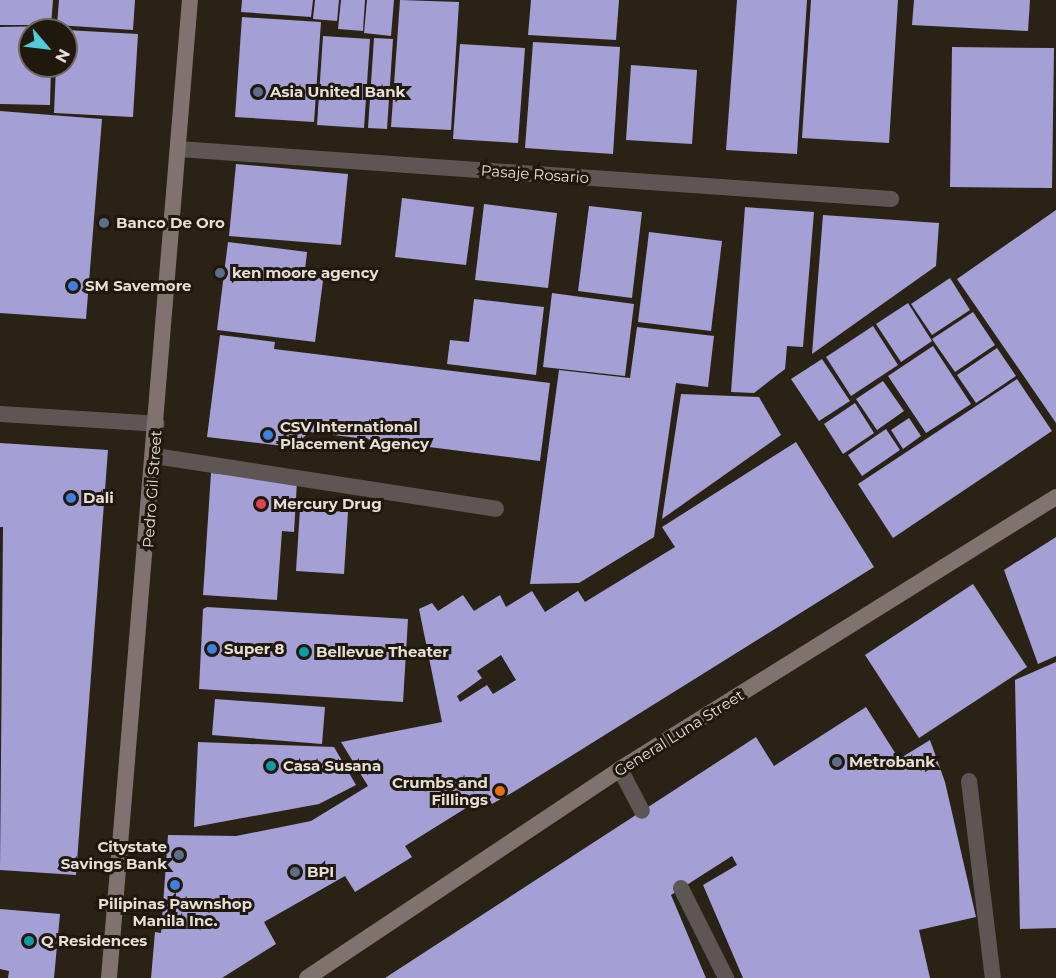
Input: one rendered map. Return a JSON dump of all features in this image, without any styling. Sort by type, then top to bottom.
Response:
[{"type":"main road","name":"Pedro Gil Street","points":[[109,978],[155,456],[190,0]]},
{"type":"main road","name":"General Luna Street","points":[[307,978],[621,769],[1056,497]]},
{"type":"street","name":"Pasaje Rosario","points":[[178,149],[891,199]]},
{"type":"street","points":[[0,414],[157,424]]},
{"type":"street","points":[[155,456],[496,509]]},
{"type":"street","points":[[621,769],[642,811]]},
{"type":"street","points":[[969,781],[993,978]]},
{"type":"street","points":[[681,888],[726,978]]},
{"type":"building","points":[[0,0],[53,0],[52,18],[18,18],[18,25],[0,25]]},
{"type":"building","points":[[59,0],[135,0],[133,30],[78,26],[78,18],[58,18]]},
{"type":"building","points":[[242,0],[313,0],[311,17],[241,12]]},
{"type":"building","points":[[315,0],[339,0],[337,21],[313,19]]},
{"type":"building","points":[[341,0],[365,0],[363,31],[338,29]]},
{"type":"building","points":[[367,0],[394,0],[391,36],[364,33]]},
{"type":"building","points":[[400,0],[459,2],[451,130],[391,127]]},
{"type":"building","points":[[531,0],[619,0],[616,40],[528,35]]},
{"type":"building","points":[[737,0],[807,0],[797,154],[726,150]]},
{"type":"building","points":[[811,0],[898,0],[889,143],[802,138]]},
{"type":"building","points":[[914,0],[1030,0],[1028,31],[912,25]]},
{"type":"building","points":[[242,17],[321,22],[314,122],[235,117]]},
{"type":"building","points":[[0,27],[18,27],[18,78],[51,78],[50,105],[0,104]]},
{"type":"building","points":[[78,31],[138,34],[133,117],[54,113],[55,78],[78,78]]},
{"type":"building","points":[[323,36],[370,39],[364,128],[317,125]]},
{"type":"building","points":[[374,38],[393,39],[387,129],[368,128]]},
{"type":"building","points":[[533,42],[620,47],[613,154],[525,148]]},
{"type":"building","points":[[460,44],[525,48],[518,143],[453,139]]},
{"type":"building","points":[[952,47],[1054,48],[1052,188],[950,187]]},
{"type":"building","points":[[631,65],[697,70],[692,144],[626,140]]},
{"type":"building","points":[[0,111],[102,119],[86,319],[0,313]]},
{"type":"building","points":[[236,164],[348,174],[341,245],[229,236]]},
{"type":"building","points":[[402,198],[474,207],[466,265],[395,257]]},
{"type":"building","points":[[484,204],[557,213],[548,288],[475,280]]},
{"type":"building","points":[[589,206],[642,212],[632,298],[578,291]]},
{"type":"building","points":[[745,207],[814,212],[803,347],[787,346],[785,369],[754,393],[731,392]]},
{"type":"building","points":[[1056,210],[1056,423],[957,279]]},
{"type":"building","points":[[823,215],[939,223],[936,266],[812,354]]},
{"type":"building","points":[[649,232],[722,241],[711,331],[638,322]]},
{"type":"building","points":[[228,242],[307,252],[305,270],[324,273],[315,342],[217,330]]},
{"type":"building","points":[[950,278],[970,310],[932,335],[911,304]]},
{"type":"building","points":[[552,293],[634,304],[625,376],[543,367]]},
{"type":"building","points":[[474,299],[544,307],[536,375],[447,364],[450,340],[469,342]]},
{"type":"building","points":[[908,303],[932,341],[901,362],[876,324]]},
{"type":"building","points":[[973,312],[995,345],[955,372],[932,339]]},
{"type":"building","points":[[873,326],[898,365],[851,396],[826,357]]},
{"type":"building","points":[[637,327],[714,336],[708,387],[676,383],[654,537],[579,583],[530,584],[559,370],[630,378]]},
{"type":"building","points":[[220,335],[275,342],[274,349],[550,383],[540,461],[310,432],[292,447],[207,437]]},
{"type":"building","points":[[933,346],[971,404],[926,433],[888,376]]},
{"type":"building","points":[[997,348],[1016,376],[976,403],[957,375]]},
{"type":"building","points":[[822,359],[850,401],[819,421],[791,379]]},
{"type":"building","points":[[1017,379],[1052,431],[893,538],[858,484]]},
{"type":"building","points":[[883,381],[904,411],[877,430],[856,399]]},
{"type":"building","points":[[681,394],[759,397],[781,435],[662,519]]},
{"type":"building","points":[[855,403],[874,433],[843,454],[824,424]]},
{"type":"building","points":[[909,418],[921,436],[903,449],[891,430]]},
{"type":"building","points":[[886,429],[900,450],[862,476],[848,455]]},
{"type":"building","points":[[796,442],[874,567],[515,791],[492,804],[487,795],[405,846],[412,857],[355,892],[345,876],[264,922],[276,944],[222,978],[151,978],[155,932],[161,933],[168,835],[236,836],[311,821],[368,786],[341,742],[442,722],[419,609],[432,603],[438,611],[463,595],[474,611],[500,595],[506,607],[532,591],[545,612],[578,591],[585,602],[675,547],[662,527]],"holes":[[[501,655],[516,680],[493,694],[487,685],[460,702],[457,696],[482,678],[477,671]]]},
{"type":"building","points":[[0,443],[108,450],[76,875],[0,870],[3,527],[0,527]]},
{"type":"building","points":[[211,473],[297,482],[294,532],[282,531],[277,600],[203,595]]},
{"type":"building","points":[[300,509],[348,512],[344,574],[296,571]]},
{"type":"building","points":[[1056,537],[1056,656],[1038,664],[1004,570]]},
{"type":"building","points":[[973,584],[1027,667],[919,738],[865,655]]},
{"type":"building","name":"Bellevue Theater","points":[[207,607],[408,619],[403,702],[199,689],[203,609]]},
{"type":"building","points":[[1056,662],[1056,928],[1020,929],[1015,680]]},
{"type":"building","points":[[215,699],[325,707],[322,744],[212,735]]},
{"type":"building","points":[[866,707],[899,759],[930,740],[945,782],[976,917],[919,930],[930,978],[743,978],[703,885],[737,865],[732,856],[671,895],[706,978],[385,978],[756,737],[774,766]]},
{"type":"building","name":"Casa Susana","points":[[198,742],[334,747],[356,785],[319,804],[194,827]]},
{"type":"building","name":"Q Residences","points":[[0,909],[60,914],[54,978],[8,978],[9,971],[0,969]]},
{"type":"place","name":"Asia United Bank","points":[[258,92]]},
{"type":"place","name":"Banco De Oro","points":[[104,223]]},
{"type":"place","name":"ken moore agency","points":[[220,273]]},
{"type":"place","name":"SM Savemore","points":[[73,286]]},
{"type":"place","name":"CSV International Placement Agency","points":[[268,435]]},
{"type":"place","name":"Dali","points":[[71,498]]},
{"type":"place","name":"Mercury Drug","points":[[261,504]]},
{"type":"place","name":"Super 8","points":[[212,649]]},
{"type":"place","name":"Bellevue Theater","points":[[304,652]]},
{"type":"place","name":"Metrobank","points":[[837,762]]},
{"type":"place","name":"Casa Susana","points":[[271,766]]},
{"type":"place","name":"Crumbs and Fillings","points":[[500,791]]},
{"type":"place","name":"Citystate Savings Bank","points":[[179,855]]},
{"type":"place","name":"BPI","points":[[295,872]]},
{"type":"place","name":"Pilipinas Pawnshop Manila Inc.","points":[[175,885]]},
{"type":"place","name":"Q Residences","points":[[29,941]]}]
